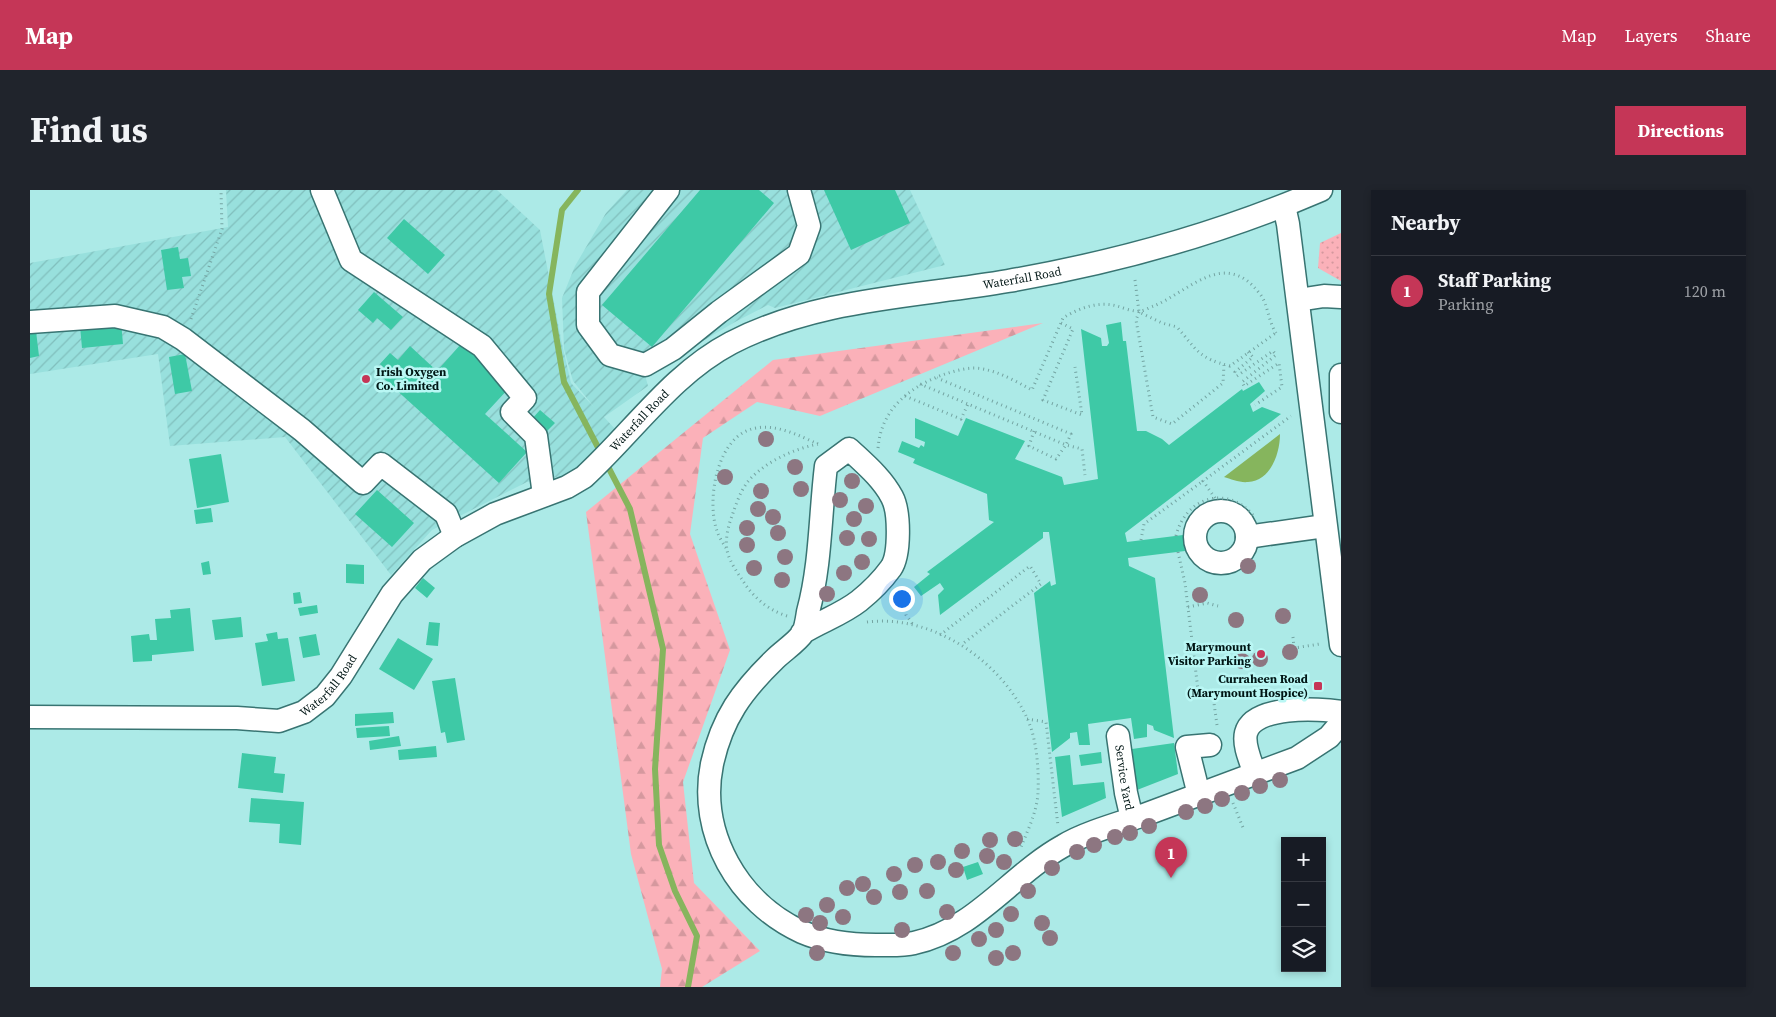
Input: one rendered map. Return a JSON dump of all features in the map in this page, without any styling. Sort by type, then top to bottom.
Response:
[{"type":"street","points":[[322,190],[351,260],[482,346],[525,398],[512,412],[536,436],[544,495]]},
{"type":"street","points":[[668,190],[588,292],[588,325],[610,355],[645,365],[673,349],[799,254],[809,226],[799,190]]},
{"type":"street","name":"Waterfall Road","points":[[30,717],[236,718],[278,721],[304,712],[325,696],[341,676],[392,594],[422,560],[455,536],[495,514],[567,487],[594,468],[613,450],[681,378],[708,357],[755,332],[802,316],[878,298],[1006,282],[1161,249],[1284,206],[1320,190]]},
{"type":"street","points":[[1284,206],[1298,300],[1326,526],[1334,644]]},
{"type":"street","points":[[747,293],[748,316],[755,332]]},
{"type":"street","points":[[1298,300],[1324,296],[1341,298]]},
{"type":"street","points":[[30,322],[115,316],[163,327],[183,339],[302,430],[364,482],[381,464],[446,514],[455,536]]},
{"type":"street","points":[[1341,375],[1341,412]]},
{"type":"street","points":[[804,627],[837,616],[860,600],[892,567],[899,531],[893,499],[874,472],[849,449],[826,466],[816,579],[804,627],[748,686],[729,713],[712,763],[709,786],[709,814],[715,834],[736,879],[755,900],[778,919],[803,932],[825,940],[859,945],[913,944],[940,935],[960,924],[1063,845],[1255,774],[1310,750],[1329,737],[1341,723]]},
{"type":"street","points":[[1252,528],[1326,526]]},
{"type":"street","points":[[1255,774],[1247,750],[1246,733],[1254,720],[1266,714],[1319,708],[1341,712]]},
{"type":"street","name":"Service Yard","points":[[1118,736],[1126,793],[1132,819]]},
{"type":"street","points":[[1200,794],[1187,747],[1213,737]]},
{"type":"path","points":[[183,339],[222,229],[221,190]]},
{"type":"path","points":[[1139,312],[1162,302],[1198,280],[1218,273],[1232,272],[1245,279],[1261,295],[1276,333]]},
{"type":"path","points":[[1135,280],[1139,312],[1136,320],[1153,416],[1172,424],[1223,383],[1224,365]]},
{"type":"path","points":[[878,454],[879,436],[893,407],[920,384],[936,377],[959,369],[982,369],[1032,390],[1063,318],[1073,312],[1093,305],[1114,305],[1139,312],[1162,323],[1177,327],[1195,351],[1212,362],[1230,366],[1284,328]]},
{"type":"path","points":[[1061,323],[1073,329],[1043,400],[1082,415],[1075,367]]},
{"type":"path","points":[[1248,352],[1252,357],[1235,372],[1237,376],[1273,350],[1276,355],[1242,382],[1244,386],[1279,363],[1282,387],[1256,405]]},
{"type":"path","points":[[936,377],[1071,434],[1056,459],[1029,446],[1034,431]]},
{"type":"path","points":[[920,384],[1066,445],[1082,449],[1084,475]]},
{"type":"path","points":[[904,396],[961,420],[968,404]]},
{"type":"path","points":[[1141,540],[1144,524],[1294,414],[1295,424]]},
{"type":"path","points":[[727,550],[728,526],[739,497],[750,478],[779,458],[804,447],[818,444],[784,430],[756,428],[741,434],[729,445],[719,463],[714,485],[717,532],[734,567],[748,589],[762,604],[804,627]]},
{"type":"path","points":[[1203,481],[1215,498]]},
{"type":"path","points":[[1176,536],[1179,524],[1188,510],[1203,501],[1215,498],[1237,501],[1252,528]]},
{"type":"path","points":[[1178,552],[1188,606],[1199,698],[1213,696],[1213,737]]},
{"type":"path","points":[[940,635],[1030,566],[1041,584],[961,645]]},
{"type":"path","points":[[901,584],[906,615],[914,626]]},
{"type":"path","points":[[1188,606],[1208,603],[1218,606]]},
{"type":"path","points":[[864,622],[889,622],[914,626],[940,635],[961,645],[984,662],[1007,685],[1027,719],[1036,750],[1038,794],[1019,852]]},
{"type":"path","points":[[1293,637],[1294,648],[1334,644]]},
{"type":"path","points":[[1027,719],[1046,722],[1056,819],[1061,833]]},
{"type":"path","points":[[1232,800],[1244,830]]},
{"type":"shaded area","name":"Irish Oxygen Co. Limited","points":[[226,190],[497,190],[540,230],[562,344],[571,383],[594,407],[573,381],[564,349],[562,298],[575,266],[606,213],[627,190],[910,190],[945,265],[775,308],[768,305],[735,322],[645,375],[648,386],[604,417],[615,429],[569,475],[527,482],[432,530],[391,575],[285,437],[170,446],[158,354],[30,374],[30,263],[228,227]]},
{"type":"shaded area","points":[[1280,434],[1280,441],[1273,465],[1263,477],[1245,482],[1224,477]]},
{"type":"green space","points":[[1341,233],[1341,281],[1318,268],[1320,243]]},
{"type":"green space","points":[[1043,323],[820,416],[757,402],[703,438],[690,534],[730,650],[683,782],[694,883],[760,951],[702,987],[660,987],[662,969],[631,854],[586,512],[773,360]]},
{"type":"building","points":[[700,190],[759,190],[774,203],[652,347],[602,305]]},
{"type":"building","points":[[824,190],[895,190],[910,223],[851,250]]},
{"type":"building","points":[[404,219],[445,255],[428,274],[387,238]]},
{"type":"building","points":[[178,247],[180,259],[188,258],[191,276],[182,277],[184,288],[167,290],[161,250]]},
{"type":"building","points":[[374,292],[403,317],[391,330],[377,318],[373,323],[358,310]]},
{"type":"building","points":[[121,322],[123,344],[82,348],[80,326]]},
{"type":"building","points":[[1121,322],[1123,341],[1126,341],[1137,431],[1146,431],[1169,445],[1242,389],[1243,391],[1259,382],[1265,391],[1250,404],[1253,412],[1262,407],[1281,414],[1125,533],[1127,542],[1183,535],[1185,551],[1128,558],[1129,566],[1155,578],[1174,738],[1154,730],[1153,726],[1147,724],[1147,737],[1134,739],[1131,718],[1088,724],[1090,745],[1079,745],[1077,732],[1070,733],[1070,738],[1052,752],[1034,593],[1050,581],[1051,586],[1056,584],[1049,532],[1043,532],[1043,538],[940,615],[938,595],[944,589],[940,583],[921,596],[914,587],[930,574],[927,572],[994,522],[989,520],[987,494],[913,463],[915,459],[898,452],[902,441],[919,448],[921,445],[924,447],[925,442],[915,438],[915,418],[958,436],[966,418],[1025,441],[1015,459],[1062,477],[1064,485],[1098,479],[1081,329],[1101,338],[1102,346],[1107,346],[1109,343],[1106,325]]},
{"type":"building","points":[[36,331],[39,356],[30,358],[30,332]]},
{"type":"building","points":[[461,344],[510,387],[485,414],[527,452],[499,483],[382,377],[387,371],[380,364],[390,353],[398,360],[410,346],[437,371]]},
{"type":"building","points":[[185,354],[192,391],[175,394],[169,357]]},
{"type":"building","points":[[540,410],[555,423],[545,433],[531,420]]},
{"type":"building","points":[[221,454],[229,502],[197,508],[189,459]]},
{"type":"building","points":[[377,490],[414,523],[392,547],[355,514]]},
{"type":"building","points":[[211,508],[213,522],[196,524],[194,510]]},
{"type":"building","points":[[209,561],[211,574],[203,575],[201,563]]},
{"type":"building","points":[[346,564],[364,565],[364,584],[346,583]]},
{"type":"building","points":[[423,578],[435,588],[427,598],[415,588]]},
{"type":"building","points":[[300,592],[302,603],[294,604],[293,593]]},
{"type":"building","points":[[317,605],[318,613],[300,616],[298,608]]},
{"type":"building","points":[[190,608],[194,651],[152,655],[152,661],[133,662],[131,636],[149,634],[150,640],[157,640],[155,619],[171,618],[170,610]]},
{"type":"building","points":[[241,617],[243,637],[215,640],[212,620]]},
{"type":"building","points":[[429,622],[440,623],[438,646],[426,645]]},
{"type":"building","points":[[277,632],[278,639],[288,638],[295,681],[262,686],[255,643],[268,641],[266,634]]},
{"type":"building","points":[[316,634],[320,655],[303,658],[299,637]]},
{"type":"building","points":[[398,638],[433,659],[414,690],[379,669]]},
{"type":"building","points":[[455,678],[465,740],[447,743],[445,732],[441,733],[432,681]]},
{"type":"building","points":[[393,712],[394,723],[355,726],[355,714]]},
{"type":"building","points":[[389,726],[390,736],[357,738],[356,728]]},
{"type":"building","points":[[399,736],[401,746],[370,750],[369,741]]},
{"type":"building","points":[[1174,743],[1178,774],[1137,790],[1132,749]]},
{"type":"building","points":[[436,746],[437,757],[399,760],[398,750]]},
{"type":"building","points":[[1101,752],[1102,763],[1081,766],[1079,755]]},
{"type":"building","points":[[242,753],[276,757],[274,773],[285,774],[283,793],[238,788]]},
{"type":"building","points":[[1070,755],[1073,785],[1104,782],[1106,798],[1062,817],[1055,757]]},
{"type":"building","points":[[251,798],[304,802],[301,845],[279,843],[280,824],[249,822]]},
{"type":"building","points":[[978,862],[983,874],[967,880],[963,867]]},
{"type":"waterway","points":[[578,190],[562,210],[549,294],[564,382],[630,509],[663,649],[655,769],[659,845],[675,891],[697,936],[688,987]]},
{"type":"place","name":"Irish Oxygen Co. Limited","points":[[366,379]]},
{"type":"place","name":"Marymount Visitor Parking","points":[[1261,654]]},
{"type":"place","name":"Curraheen Road (Marymount Hospice)","points":[[1318,686]]},
{"type":"place","name":"Staff Parking","points":[[1171,878]]}]
